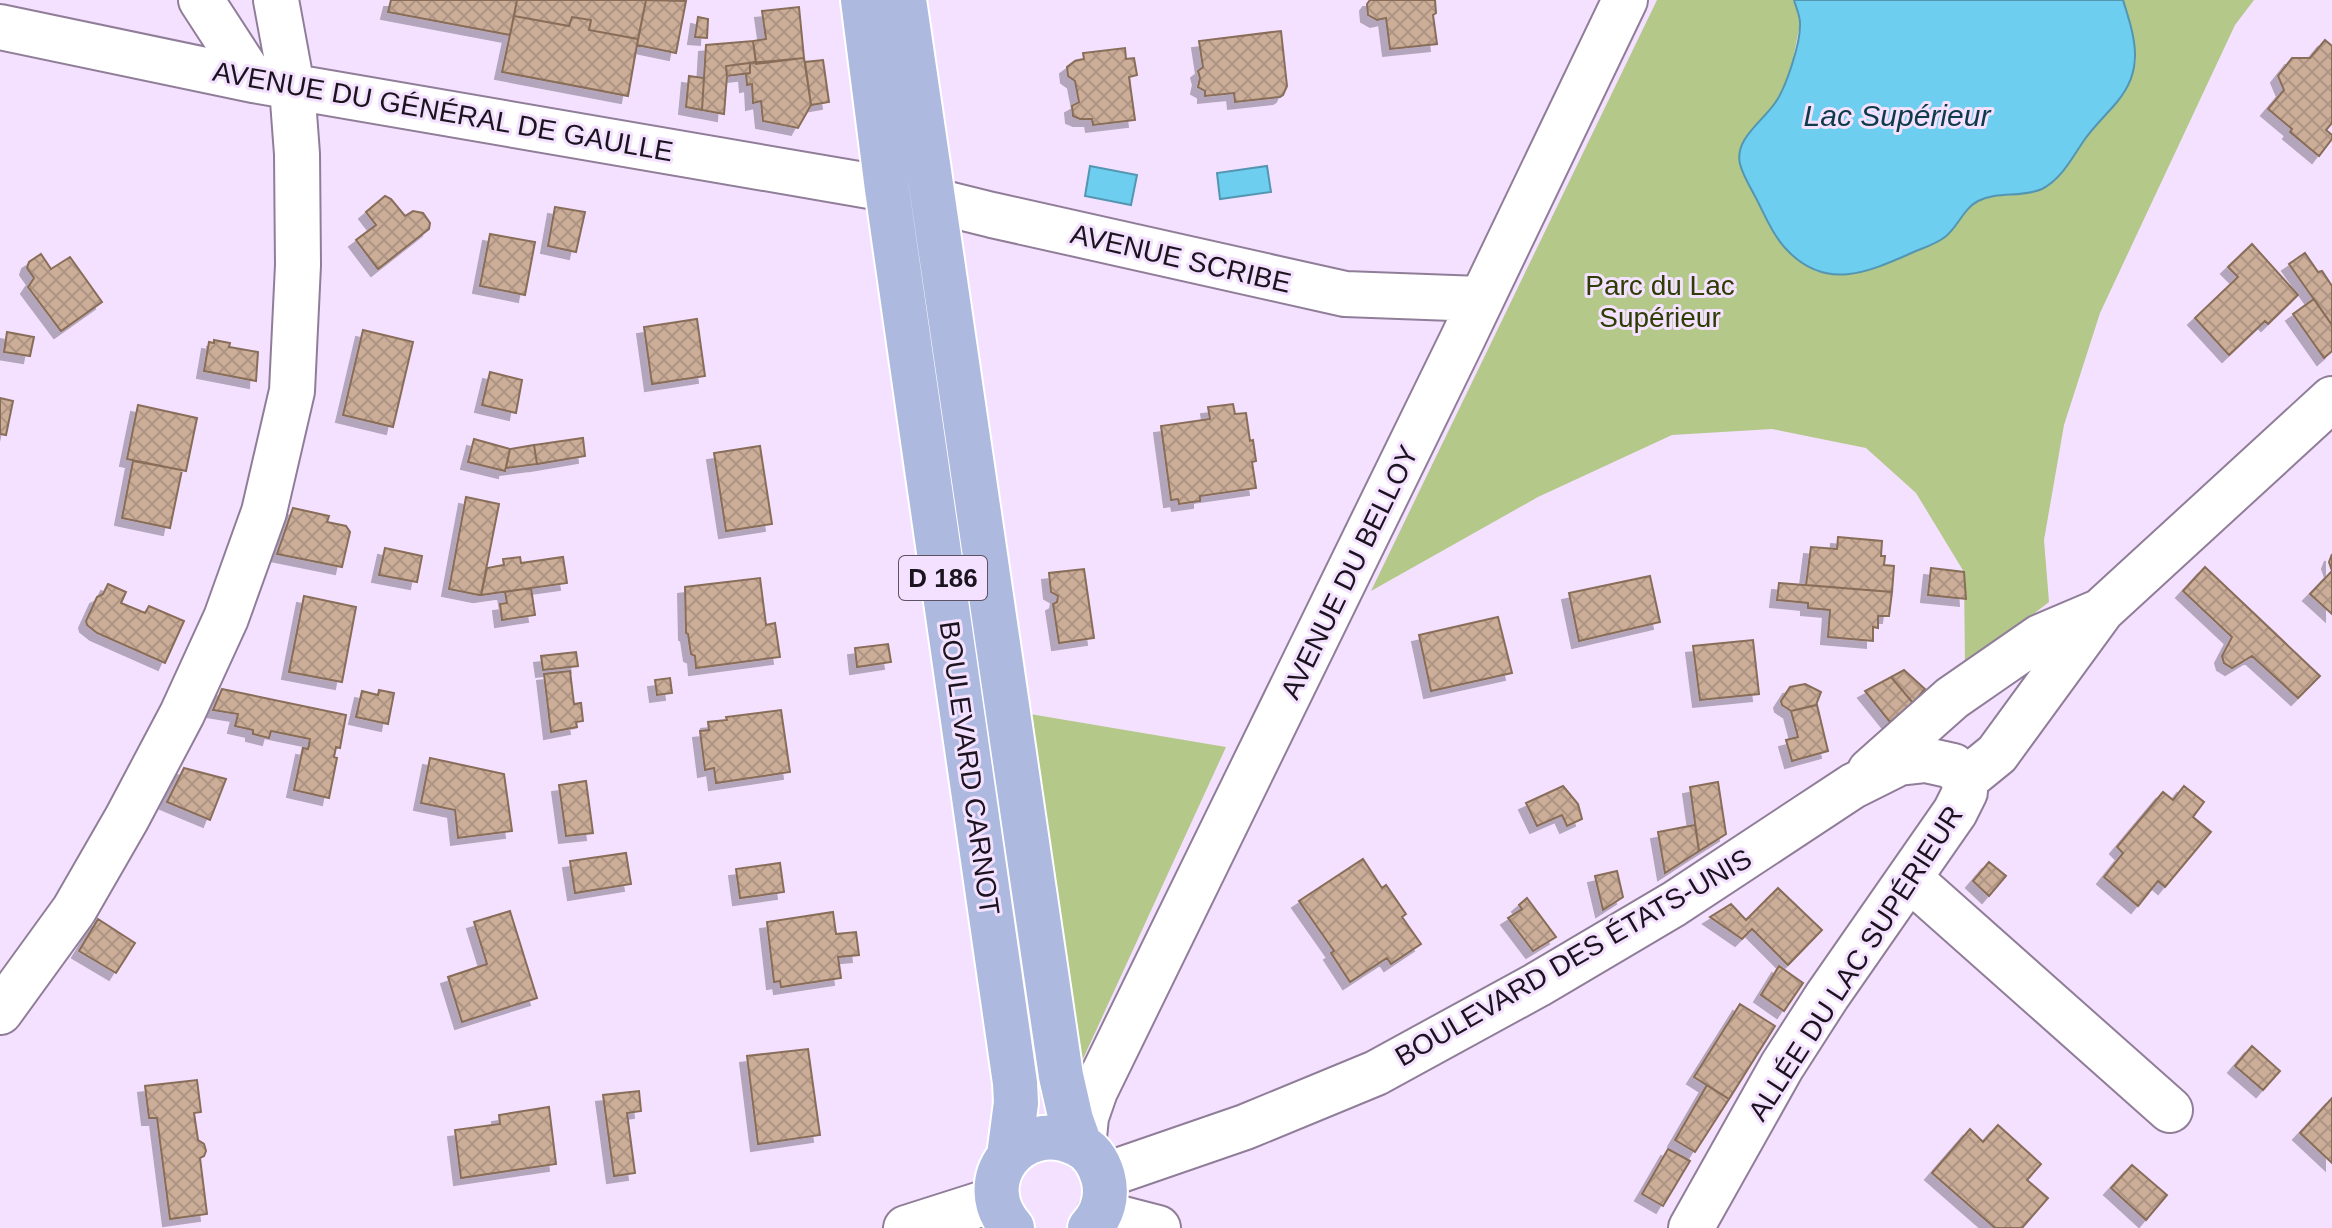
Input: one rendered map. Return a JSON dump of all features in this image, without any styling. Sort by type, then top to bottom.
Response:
[{"type":"main road","name":"BOULEVARD CARNOT","points":[[863,0],[887,189],[1013,1071],[1016,1103],[1009,1156],[999,1176],[1005,1214]]},
{"type":"main road","name":"BOULEVARD CARNOT","points":[[904,0],[1061,1076],[1091,1195]]},
{"type":"main road","points":[[1009,1156],[1026,1143],[1039,1138],[1059,1137],[1091,1195]]},
{"type":"street","points":[[0,1012],[74,910],[175,727],[226,618],[264,512],[292,391],[298,265],[297,154],[272,83],[201,0]]},
{"type":"street","points":[[272,83],[276,0]]},
{"type":"street","name":"AVENUE DU BELLOY","points":[[1091,1195],[1086,1117],[1095,1091],[1625,0]]},
{"type":"street","name":"AVENUE DU GÉNÉRAL DE GAULLE","points":[[0,27],[272,83],[887,189]]},
{"type":"street","name":"AVENUE SCRIBE","points":[[887,189],[1345,294],[1480,299]]},
{"type":"street","name":"BOULEVARD DES ÉTATS-UNIS","points":[[1091,1195],[1376,1073],[1537,985],[1674,904],[1853,786],[1899,763],[1926,760],[1959,773],[1997,754],[2102,610],[2332,399]]},
{"type":"street","name":"BOULEVARD DES ÉTATS-UNIS","points":[[1853,786],[1952,698],[2040,637],[2102,610]]},
{"type":"street","points":[[1952,698],[1936,722],[1939,741],[1959,773]]},
{"type":"street","name":"ALLÉE DU LAC SUPÉRIEUR","points":[[1691,1228],[1782,1066],[1955,812],[1965,792],[1959,773]]},
{"type":"street","points":[[1910,879],[2170,1110]]},
{"type":"street","points":[[1091,1195],[1158,1228]]},
{"type":"street","points":[[906,1228],[1005,1214]]},
{"type":"green space","name":"Parc du Lac Supérieur","points":[[1657,0],[1794,0],[1800,24],[1790,74],[1776,102],[1744,140],[1739,162],[1777,238],[1815,271],[1844,275],[1872,269],[1945,237],[1972,205],[1988,196],[2009,195],[2050,184],[2124,94],[2136,61],[2133,33],[2123,0],[2254,0],[2235,25],[2100,313],[2064,425],[2044,540],[2049,602],[1965,666],[1964,572],[1916,493],[1866,448],[1772,429],[1672,435],[1538,497],[1371,591]]},
{"type":"green space","points":[[1030,714],[1226,747],[1082,1061]]},
{"type":"water","name":"Lac Supérieur","points":[[1794,0],[2123,0],[2134,40],[2134,65],[2126,90],[2049,185],[2034,192],[1978,201],[1950,233],[1937,242],[1862,272],[1832,274],[1804,264],[1785,248],[1768,222],[1740,164],[1739,155],[1745,138],[1775,103],[1792,64],[1800,23]]},
{"type":"water","points":[[1090,166],[1137,175],[1131,205],[1085,196]]},
{"type":"water","points":[[1267,166],[1271,192],[1220,199],[1217,173]]},
{"type":"building","points":[[391,0],[517,0],[510,35],[388,12]]},
{"type":"building","points":[[517,0],[646,0],[638,39],[589,30],[591,20],[572,17],[569,26],[514,16]]},
{"type":"building","points":[[646,0],[686,1],[676,53],[637,45]]},
{"type":"building","points":[[1370,0],[1435,0],[1436,13],[1433,15],[1437,44],[1390,49],[1386,18],[1377,20],[1368,15],[1367,4]]},
{"type":"building","points":[[799,7],[804,58],[756,64],[753,41],[766,39],[762,11]]},
{"type":"building","points":[[514,16],[569,26],[572,17],[591,20],[589,30],[638,39],[628,96],[502,72]]},
{"type":"building","points":[[698,17],[708,19],[707,38],[695,37]]},
{"type":"building","points":[[1281,31],[1287,86],[1283,95],[1235,102],[1234,93],[1205,96],[1205,91],[1198,87],[1198,71],[1203,67],[1199,41]]},
{"type":"building","points":[[2325,40],[2332,46],[2332,123],[2326,130],[2332,139],[2319,156],[2268,109],[2284,90],[2278,76],[2292,58],[2310,58]]},
{"type":"building","points":[[753,41],[756,62],[726,66],[724,114],[702,110],[706,45]]},
{"type":"building","points":[[1125,48],[1126,59],[1134,58],[1137,75],[1129,77],[1135,120],[1093,125],[1092,119],[1073,116],[1072,106],[1079,102],[1075,81],[1068,76],[1067,67],[1084,59],[1083,53]]},
{"type":"building","points":[[804,58],[811,105],[798,128],[763,121],[761,101],[753,103],[752,84],[747,85],[746,74],[750,73],[750,63]]},
{"type":"building","points":[[823,60],[829,102],[811,105],[805,62]]},
{"type":"building","points":[[750,63],[750,73],[727,76],[726,66]]},
{"type":"building","points":[[689,76],[704,78],[702,110],[686,107]]},
{"type":"building","points":[[385,196],[405,216],[413,211],[423,213],[430,223],[429,229],[378,269],[356,240],[376,225],[366,212]]},
{"type":"building","points":[[555,207],[585,212],[576,252],[548,246]]},
{"type":"building","points":[[490,234],[535,242],[525,295],[480,286]]},
{"type":"building","points":[[2252,244],[2298,295],[2229,355],[2195,318],[2238,277],[2228,267]]},
{"type":"building","points":[[2305,253],[2332,286],[2332,325],[2289,264]]},
{"type":"building","points":[[41,254],[51,269],[70,257],[102,302],[61,331],[28,287],[34,278],[27,268],[29,262]]},
{"type":"building","points":[[2314,299],[2332,325],[2332,351],[2324,358],[2293,314]]},
{"type":"building","points":[[697,319],[705,376],[652,384],[644,327]]},
{"type":"building","points":[[363,330],[413,342],[393,427],[343,415]]},
{"type":"building","points":[[7,332],[34,337],[30,356],[4,352]]},
{"type":"building","points":[[214,340],[230,343],[229,347],[258,352],[256,381],[204,371],[209,342],[214,343]]},
{"type":"building","points":[[490,372],[522,380],[516,413],[482,405]]},
{"type":"building","points":[[0,398],[13,401],[6,435],[0,434]]},
{"type":"building","points":[[1233,404],[1235,414],[1246,413],[1256,461],[1252,462],[1256,488],[1200,496],[1200,501],[1179,504],[1178,499],[1171,500],[1161,426],[1210,419],[1208,407]]},
{"type":"building","points":[[138,405],[197,418],[186,471],[127,459]]},
{"type":"building","points":[[583,438],[585,456],[537,464],[534,445]]},
{"type":"building","points":[[474,439],[510,449],[505,471],[468,462]]},
{"type":"building","points":[[534,445],[537,464],[506,468],[510,449]]},
{"type":"building","points":[[760,446],[772,524],[726,531],[714,453]]},
{"type":"building","points":[[133,461],[182,470],[170,528],[122,518]]},
{"type":"building","points":[[466,497],[499,504],[481,595],[449,589]]},
{"type":"building","points":[[293,508],[329,516],[327,522],[346,526],[350,532],[342,567],[277,554]]},
{"type":"building","points":[[1838,537],[1882,541],[1884,565],[1894,566],[1892,592],[1806,585],[1811,547],[1837,549]]},
{"type":"building","points":[[385,548],[422,556],[417,582],[379,575]]},
{"type":"building","points":[[520,557],[521,563],[563,557],[567,583],[481,595],[487,568],[504,565],[503,559]]},
{"type":"building","points":[[2205,567],[2320,676],[2298,698],[2252,656],[2232,668],[2224,663],[2222,656],[2232,637],[2183,591]]},
{"type":"building","points":[[1931,568],[1964,572],[1966,599],[1928,595]]},
{"type":"building","points":[[1084,569],[1094,638],[1059,643],[1053,604],[1058,596],[1051,592],[1049,573]]},
{"type":"building","points":[[2332,571],[2332,614],[2310,594]]},
{"type":"building","points":[[1650,576],[1660,622],[1579,641],[1569,593]]},
{"type":"building","points":[[760,578],[766,625],[775,623],[780,657],[696,668],[686,633],[685,587]]},
{"type":"building","points":[[1779,583],[1892,592],[1889,616],[1878,616],[1878,628],[1873,627],[1873,641],[1828,637],[1830,610],[1808,608],[1808,603],[1777,600]]},
{"type":"building","points":[[108,584],[126,592],[121,603],[145,613],[149,606],[184,621],[165,663],[97,633],[87,625],[97,597],[103,594]]},
{"type":"building","points":[[531,588],[535,615],[502,620],[500,604],[507,603],[505,592]]},
{"type":"building","points":[[304,596],[356,607],[342,682],[289,672]]},
{"type":"building","points":[[1498,617],[1512,673],[1431,691],[1419,635]]},
{"type":"building","points":[[1753,640],[1759,694],[1700,700],[1693,646]]},
{"type":"building","points":[[888,644],[891,662],[857,667],[855,648]]},
{"type":"building","points":[[576,652],[578,666],[543,670],[541,656]]},
{"type":"building","points":[[1904,670],[1925,689],[1913,703],[1891,677]]},
{"type":"building","points":[[570,671],[574,704],[581,703],[583,721],[576,722],[577,727],[551,732],[544,674]]},
{"type":"building","points":[[1891,677],[1913,703],[1890,722],[1865,691]]},
{"type":"building","points":[[670,678],[672,693],[657,695],[655,680]]},
{"type":"building","points":[[1805,684],[1821,692],[1816,705],[1791,711],[1782,705],[1781,701],[1790,687]]},
{"type":"building","points":[[222,689],[346,715],[340,748],[336,747],[334,757],[337,758],[329,798],[294,790],[303,748],[308,749],[310,739],[271,731],[269,738],[235,726],[238,714],[213,710]]},
{"type":"building","points":[[379,690],[394,693],[388,724],[356,717],[362,691],[378,695]]},
{"type":"building","points":[[1817,705],[1828,751],[1792,761],[1786,740],[1798,737],[1791,711]]},
{"type":"building","points":[[781,710],[790,772],[716,783],[714,768],[705,770],[700,731],[709,730],[708,722]]},
{"type":"building","points":[[430,758],[504,774],[512,831],[458,838],[455,810],[421,803]]},
{"type":"building","points":[[184,768],[226,779],[210,820],[167,802]]},
{"type":"building","points":[[586,781],[593,833],[566,836],[559,785]]},
{"type":"building","points":[[1718,782],[1726,834],[1699,851],[1690,787]]},
{"type":"building","points":[[1563,786],[1578,804],[1582,819],[1567,826],[1562,815],[1537,826],[1526,803]]},
{"type":"building","points":[[2184,786],[2204,802],[2193,817],[2211,832],[2165,887],[2158,881],[2138,906],[2104,877],[2123,853],[2117,847],[2163,792],[2173,800]]},
{"type":"building","points":[[1695,825],[1699,851],[1665,873],[1658,832]]},
{"type":"building","points":[[626,853],[631,884],[575,893],[570,861]]},
{"type":"building","points":[[1363,859],[1382,888],[1386,885],[1406,914],[1402,917],[1421,944],[1391,964],[1387,958],[1350,982],[1331,953],[1334,951],[1299,901]]},
{"type":"building","points":[[1989,862],[2006,876],[1989,896],[1973,881]]},
{"type":"building","points":[[780,863],[784,892],[740,898],[736,869]]},
{"type":"building","points":[[1617,871],[1623,897],[1603,910],[1595,876]]},
{"type":"building","points":[[1778,888],[1822,930],[1788,965],[1752,929],[1742,939],[1710,917],[1731,904],[1746,920]]},
{"type":"building","points":[[1527,898],[1556,937],[1533,951],[1508,918],[1522,909],[1519,905]]},
{"type":"building","points":[[510,911],[537,998],[462,1022],[448,977],[487,964],[474,922]]},
{"type":"building","points":[[833,912],[836,934],[856,932],[859,955],[838,957],[841,978],[781,987],[780,981],[774,982],[767,922]]},
{"type":"building","points":[[98,919],[135,943],[116,973],[79,951]]},
{"type":"building","points":[[1779,966],[1803,983],[1784,1011],[1761,995]]},
{"type":"building","points":[[1740,1004],[1775,1026],[1729,1099],[1694,1077]]},
{"type":"building","points":[[2252,1046],[2280,1071],[2263,1090],[2235,1066]]},
{"type":"building","points":[[808,1049],[820,1135],[758,1144],[747,1056]]},
{"type":"building","points":[[197,1080],[201,1112],[194,1113],[198,1140],[204,1144],[206,1151],[200,1158],[207,1214],[170,1219],[157,1118],[149,1118],[145,1086]]},
{"type":"building","points":[[1707,1085],[1729,1099],[1695,1152],[1675,1140]]},
{"type":"building","points":[[639,1091],[641,1111],[627,1113],[635,1173],[614,1176],[603,1095]]},
{"type":"building","points":[[2332,1098],[2332,1163],[2300,1133]]},
{"type":"building","points":[[549,1107],[556,1164],[461,1178],[455,1130],[500,1124],[499,1115]]},
{"type":"building","points":[[1998,1125],[2041,1164],[2027,1180],[2048,1198],[2022,1228],[1995,1228],[1932,1173],[1970,1129],[1983,1142]]},
{"type":"building","points":[[1668,1149],[1690,1161],[1663,1206],[1642,1194]]},
{"type":"building","points":[[2132,1165],[2167,1195],[2146,1220],[2111,1188]]}]
